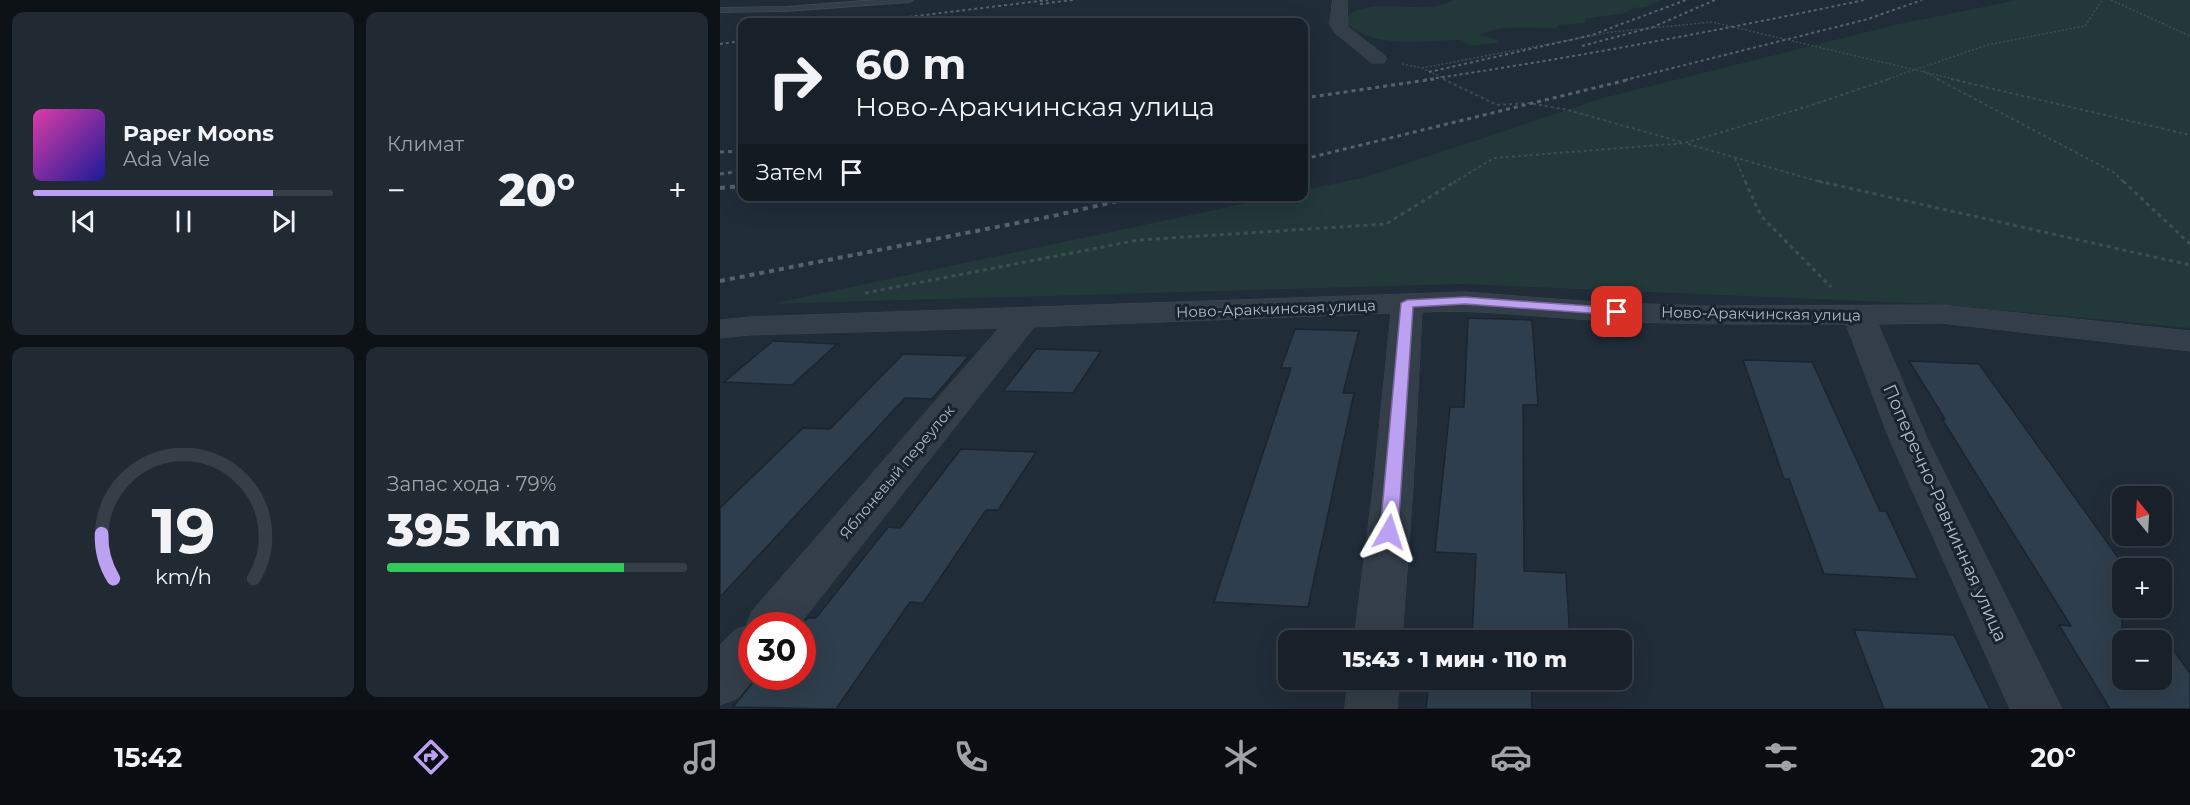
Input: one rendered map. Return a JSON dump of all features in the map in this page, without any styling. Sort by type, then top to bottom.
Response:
[{"type":"street","points":[[1340,0],[1338,24],[1341,30],[1378,59]]},
{"type":"street","name":"Ново-Аракчинская улица","points":[[720,329],[749,326],[1465,301],[1704,315],[1941,314],[2190,341]]},
{"type":"street","points":[[1379,630],[1393,488],[1407,303]]},
{"type":"street","name":"Поперечно-Равнинная улица","points":[[1859,316],[1908,438],[2036,709]]},
{"type":"street","name":"Яблоневый переулок","points":[[781,612],[1025,318]]},
{"type":"street","points":[[720,681],[738,661]]},
{"type":"street","points":[[1371,709],[1373,690]]},
{"type":"lane","points":[[720,10],[786,9],[909,0]]},
{"type":"path","points":[[860,294],[1139,240],[1386,224],[1494,158],[1685,143],[1809,106],[1987,45],[2085,26],[2102,0]]},
{"type":"path","points":[[2111,0],[2190,36]]},
{"type":"path","points":[[1422,68],[1612,32],[1712,22],[2190,135]]},
{"type":"path","points":[[1378,59],[1422,68],[1497,105],[1529,103],[1568,110],[1821,182],[2190,265]]},
{"type":"path","points":[[1918,69],[2113,172],[2190,244]]},
{"type":"path","points":[[1735,157],[1761,216],[1859,316]]},
{"type":"green space","points":[[1454,0],[1661,0],[1646,7],[1634,8],[1626,13],[1585,19],[1585,23],[1559,25],[1556,29],[1496,29],[1480,35],[1498,40],[1496,43],[1470,46],[1461,40],[1399,42],[1383,40],[1356,30],[1345,20],[1353,11],[1371,7],[1428,7]]},
{"type":"green space","points":[[2018,0],[2190,0],[2190,328],[1935,304],[1460,284],[771,304],[1256,201],[1308,201],[1308,189],[1366,177],[1603,98],[1899,24]]},
{"type":"building","points":[[1468,318],[1532,320],[1538,405],[1523,405],[1524,571],[1566,573],[1569,630],[1472,630],[1476,554],[1435,552],[1450,407],[1464,407]]},
{"type":"building","points":[[1295,329],[1359,331],[1343,393],[1354,393],[1308,607],[1214,602],[1291,368],[1281,368]]},
{"type":"building","points":[[773,341],[837,344],[792,385],[724,382]]},
{"type":"building","points":[[1036,349],[1101,351],[1073,393],[1003,391]]},
{"type":"building","points":[[903,354],[969,356],[932,399],[905,398],[720,597],[720,508],[803,428],[830,429]]},
{"type":"building","points":[[1743,360],[1812,362],[1880,511],[1886,511],[1918,579],[1824,574],[1789,479],[1784,479]]},
{"type":"building","points":[[1909,361],[1979,364],[2118,558],[2112,558],[2112,618],[2122,618],[2122,628],[2159,630],[2112,630],[2112,690],[2172,690],[2172,648],[2190,673],[2190,709],[2110,709],[2059,625],[2071,626],[1942,419],[1945,419]]},
{"type":"building","points":[[961,449],[1036,452],[998,510],[986,510],[923,603],[910,602],[836,709],[733,707],[747,690],[816,690],[816,618],[888,527],[900,528]]},
{"type":"building","points":[[1854,630],[1954,635],[1990,709],[1884,709]]},
{"type":"building","points":[[1428,690],[1531,690],[1532,709],[1426,709]]},
{"type":"railway","points":[[900,18],[1048,0]]},
{"type":"railway","points":[[1040,4],[1073,0]]},
{"type":"railway","points":[[1429,72],[1592,35],[1686,0]]},
{"type":"railway","points":[[1582,46],[1653,27],[1715,0]]},
{"type":"railway","points":[[1424,80],[1534,63],[1864,0]]},
{"type":"railway","points":[[1625,80],[1868,19],[1922,0]]},
{"type":"railway","points":[[720,44],[738,42]]},
{"type":"railway","points":[[1308,97],[1434,79]]},
{"type":"railway","points":[[1308,158],[1631,79]]},
{"type":"railway","points":[[720,152],[738,151]]},
{"type":"railway","points":[[720,174],[738,172]]},
{"type":"railway","points":[[720,188],[738,186]]},
{"type":"railway","points":[[720,281],[1053,216],[1118,201]]},
{"type":"route","points":[[1389,532],[1407,303],[1465,301],[1617,312]]}]
